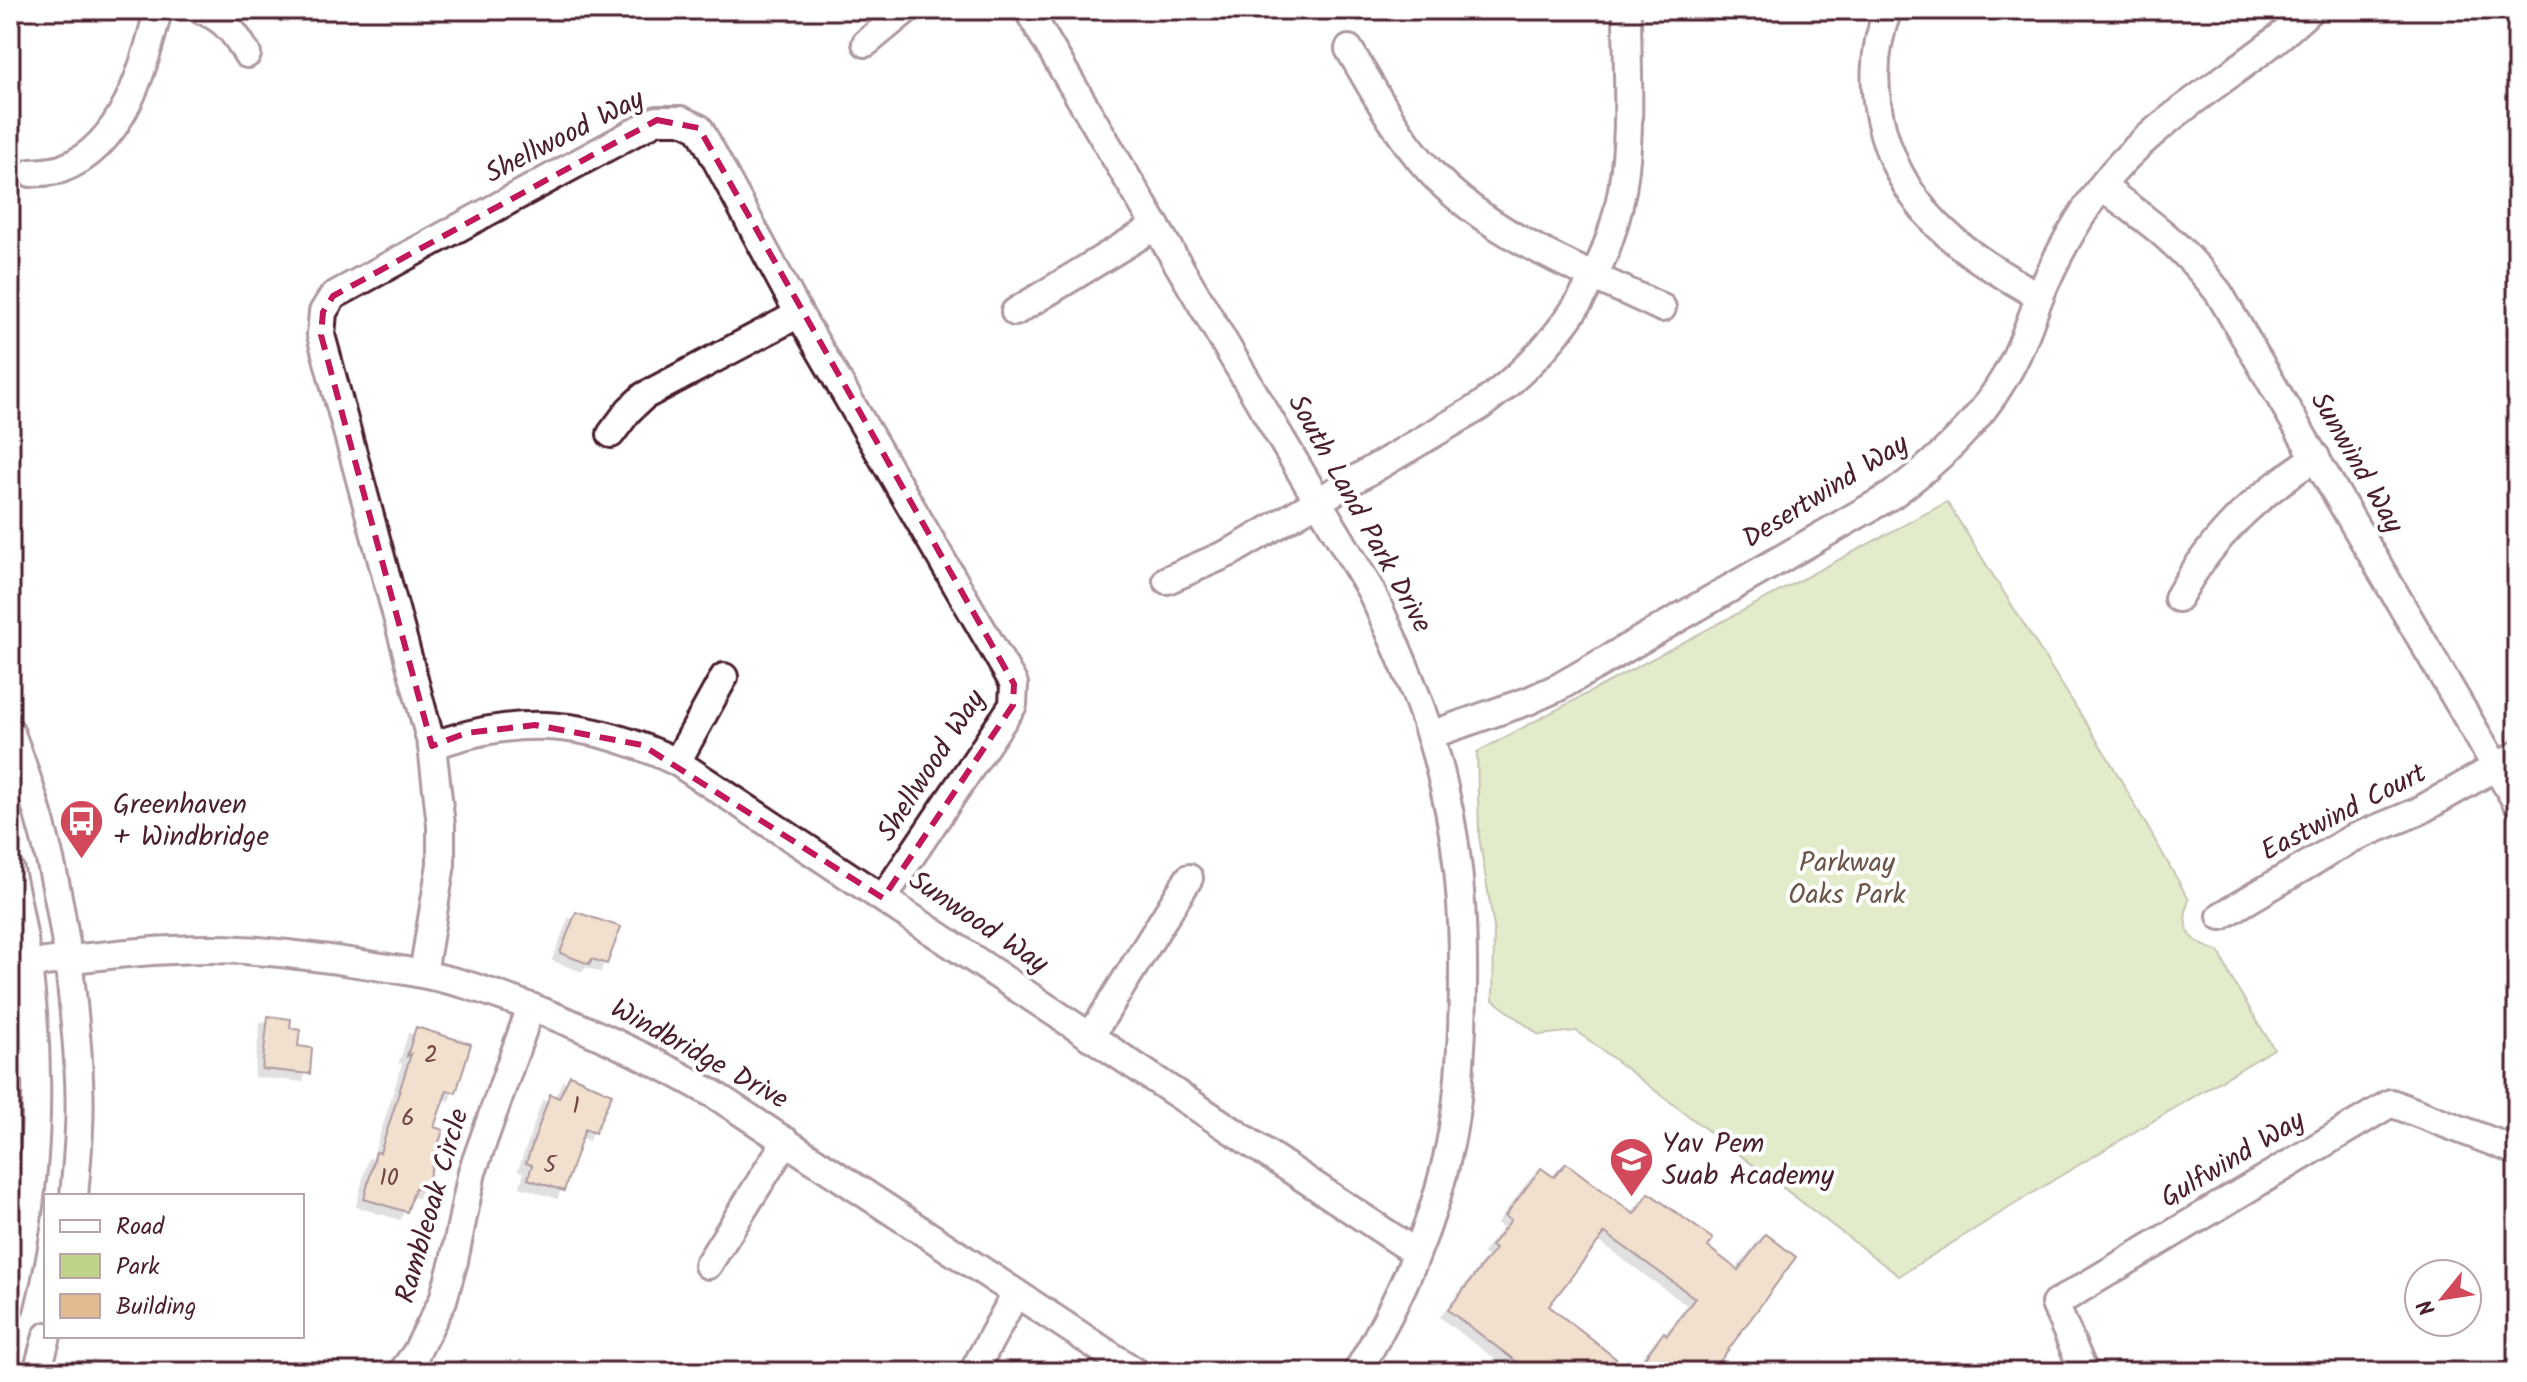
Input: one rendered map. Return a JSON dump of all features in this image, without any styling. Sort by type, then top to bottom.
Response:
[{"type":"street","points":[[31,173],[62,168],[82,158],[114,124],[142,73],[158,10]]},
{"type":"street","points":[[201,10],[225,23],[247,54]]},
{"type":"street","points":[[866,43],[906,10]]},
{"type":"street","name":"South Land Park Drive","points":[[1028,10],[1371,591],[1401,653],[1444,784],[1462,905],[1464,974],[1459,1088],[1450,1144],[1415,1252],[1397,1301],[1357,1372]]},
{"type":"street","points":[[1167,580],[1231,552],[1479,407],[1512,383],[1541,355],[1566,324],[1594,275],[1607,247],[1618,209],[1625,169],[1627,10]]},
{"type":"street","points":[[1888,10],[1880,36],[1876,79],[1881,125],[1895,166],[1920,206],[1946,233],[1993,270],[2040,297]]},
{"type":"street","name":"Desertwind Way","points":[[1430,735],[1559,687],[1892,495],[1927,470],[1958,440],[2005,376],[2076,224],[2130,153],[2168,118],[2259,55],[2310,10]]},
{"type":"street","points":[[1349,49],[1399,132],[1424,164],[1453,193],[1481,216],[1516,238],[1662,308]]},
{"type":"street","name":"Shellwood Way","points":[[423,974],[441,864],[441,825],[432,746],[321,335],[323,312],[333,296],[657,120],[681,120],[699,128],[799,314],[1014,684],[1013,705],[883,898]]},
{"type":"street","name":"Sunwind Way","points":[[2102,187],[2165,233],[2195,261],[2219,293],[2316,457],[2507,761],[2517,803]]},
{"type":"street","points":[[1015,312],[1156,226]]},
{"type":"street","points":[[611,434],[644,396],[799,314]]},
{"type":"street","points":[[2178,598],[2213,544],[2242,511],[2276,483],[2316,457]]},
{"type":"street","points":[[677,762],[724,677]]},
{"type":"street","name":"Sunwood Way","points":[[432,746],[466,733],[500,727],[570,727],[609,734],[677,762],[1415,1252]]},
{"type":"street","points":[[10,731],[43,825],[70,959],[80,1128],[74,1194]]},
{"type":"street","name":"Eastwind Court","points":[[2221,916],[2351,839],[2417,812],[2507,761]]},
{"type":"street","points":[[10,870],[18,965],[34,1043],[36,1126],[31,1195],[10,1306]]},
{"type":"street","points":[[1090,1037],[1189,878]]},
{"type":"street","name":"Windbridge Drive","points":[[18,965],[180,950],[276,952],[423,974],[531,1007],[598,1033],[661,1064],[786,1141],[1136,1372]]},
{"type":"street","name":"Rambleoak Circle","points":[[402,1372],[416,1353],[443,1300],[472,1172],[531,1007]]},
{"type":"street","name":"Gulfwind Way","points":[[2084,1372],[2055,1304],[2391,1103],[2517,1151]]},
{"type":"street","points":[[708,1265],[786,1141]]},
{"type":"street","points":[[973,1372],[1016,1293]]},
{"type":"street","points":[[37,1372],[46,1338]]},
{"type":"highlighted area","points":[[657,120],[699,128],[1014,684],[1013,705],[883,898],[642,745],[535,725],[466,733],[432,746],[321,335],[323,312],[333,296]]},
{"type":"green space","name":"Parkway Oaks Park","points":[[1947,502],[2110,761],[2189,900],[2185,920],[2189,934],[2201,944],[2219,951],[2230,976],[2274,1049],[1899,1276],[1577,1031],[1539,1035],[1493,1000],[1494,928],[1479,837],[1477,752]]},
{"type":"building","points":[[576,912],[621,927],[607,964],[592,959],[589,964],[560,953]]},
{"type":"building","points":[[268,1016],[291,1019],[290,1028],[300,1030],[298,1046],[312,1048],[310,1074],[262,1069]]},
{"type":"building","points":[[416,1027],[471,1044],[456,1093],[447,1090],[434,1127],[443,1130],[425,1190],[415,1188],[407,1212],[364,1199],[376,1152],[380,1153],[411,1054],[407,1056]]},
{"type":"building","points":[[570,1075],[612,1094],[595,1133],[585,1129],[564,1191],[528,1179],[532,1165],[526,1163],[550,1094],[559,1098]]},
{"type":"building","points":[[1566,1163],[1634,1214],[1649,1193],[1713,1239],[1708,1247],[1738,1270],[1766,1234],[1796,1257],[1712,1372],[1664,1372],[1645,1357],[1664,1332],[1667,1335],[1695,1298],[1605,1233],[1549,1306],[1633,1372],[1530,1372],[1448,1310],[1495,1249],[1491,1246],[1511,1220],[1505,1216],[1541,1168],[1554,1177]]},
{"type":"place","name":"Greenhaven + Windbridge","points":[[82,860]]},
{"type":"place","name":"Yav Pem Suab Academy","points":[[1631,1199]]}]
